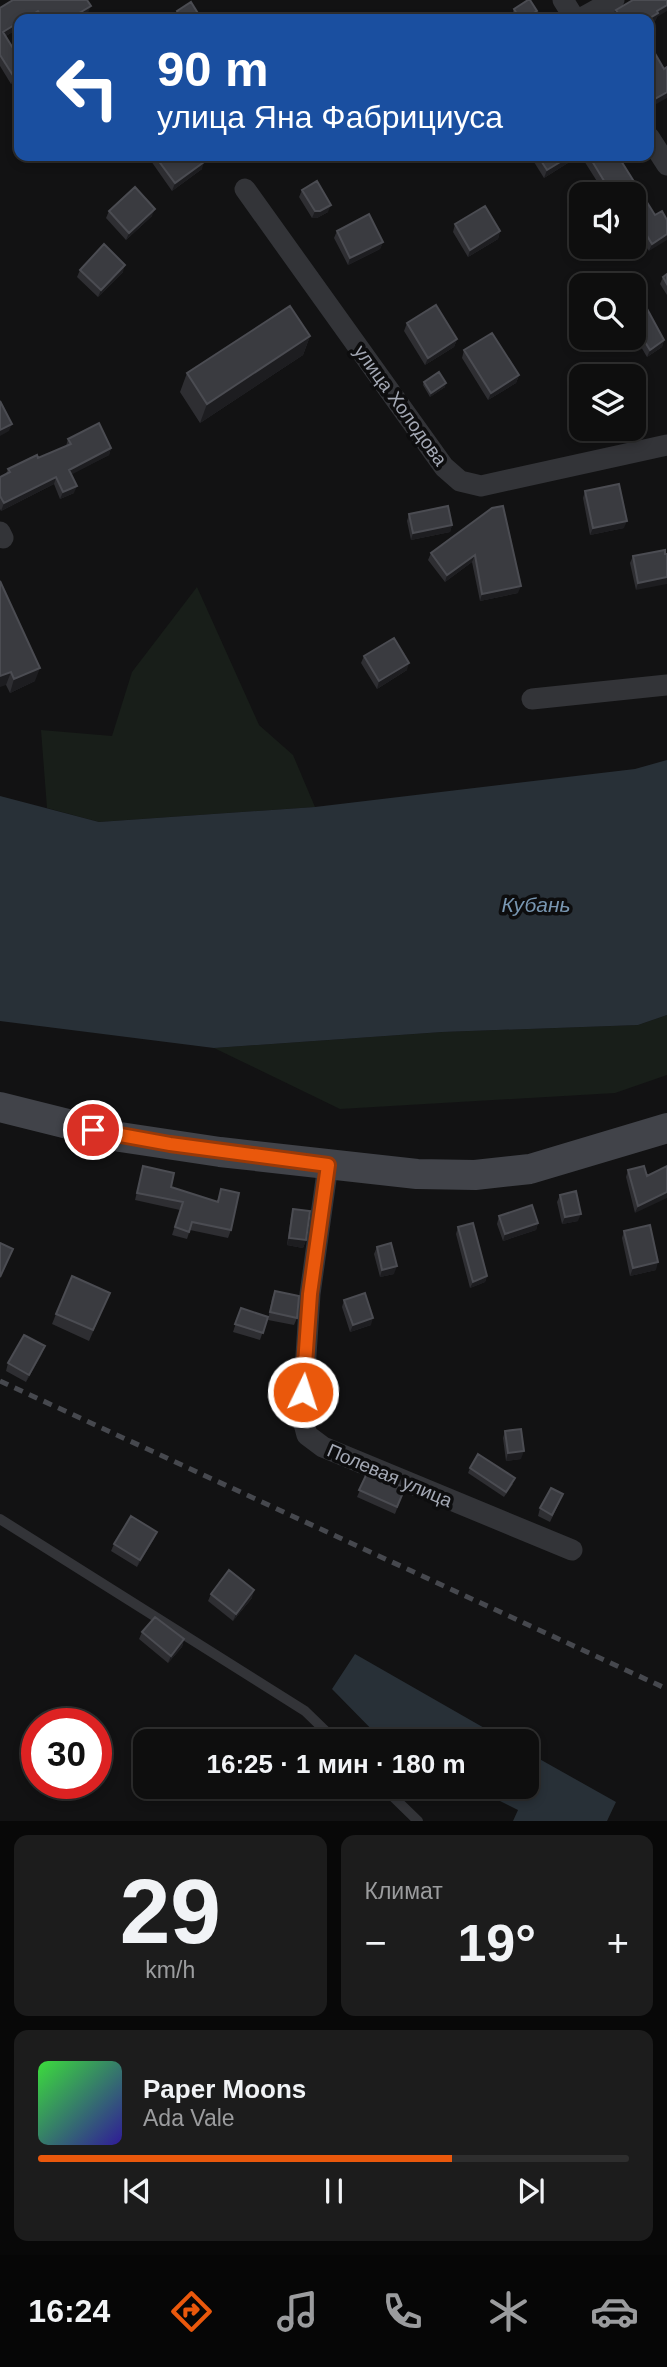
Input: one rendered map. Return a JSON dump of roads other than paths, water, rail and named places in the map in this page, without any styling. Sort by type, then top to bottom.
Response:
[{"type":"street","points":[[563,0],[574,14]]},
{"type":"street","points":[[587,14],[614,0]]},
{"type":"street","points":[[654,145],[667,165]]},
{"type":"street","name":"улица Холодова","points":[[245,189],[444,467],[460,481],[481,486],[667,445]]},
{"type":"street","points":[[532,699],[667,685]]},
{"type":"street","points":[[0,1107],[120,1137],[328,1165],[418,1174],[475,1175],[530,1169],[667,1128]]},
{"type":"street","name":"Полевая улица","points":[[328,1165],[310,1294],[302,1416],[307,1435],[323,1447],[572,1550]]},
{"type":"lane","points":[[0,1519],[305,1711],[324,1729]]},
{"type":"lane","points":[[395,1799],[418,1821]]},
{"type":"water","name":"Кубань","points":[[667,760],[667,1015],[638,1025],[442,1032],[214,1048],[0,1021],[0,796],[99,822],[315,807],[635,769]]},
{"type":"water","points":[[355,1654],[486,1729],[371,1729],[332,1689]]},
{"type":"water","points":[[539,1759],[616,1802],[607,1821],[513,1821],[518,1810],[496,1799],[539,1799]]},
{"type":"railway","points":[[0,1381],[667,1689]]}]
